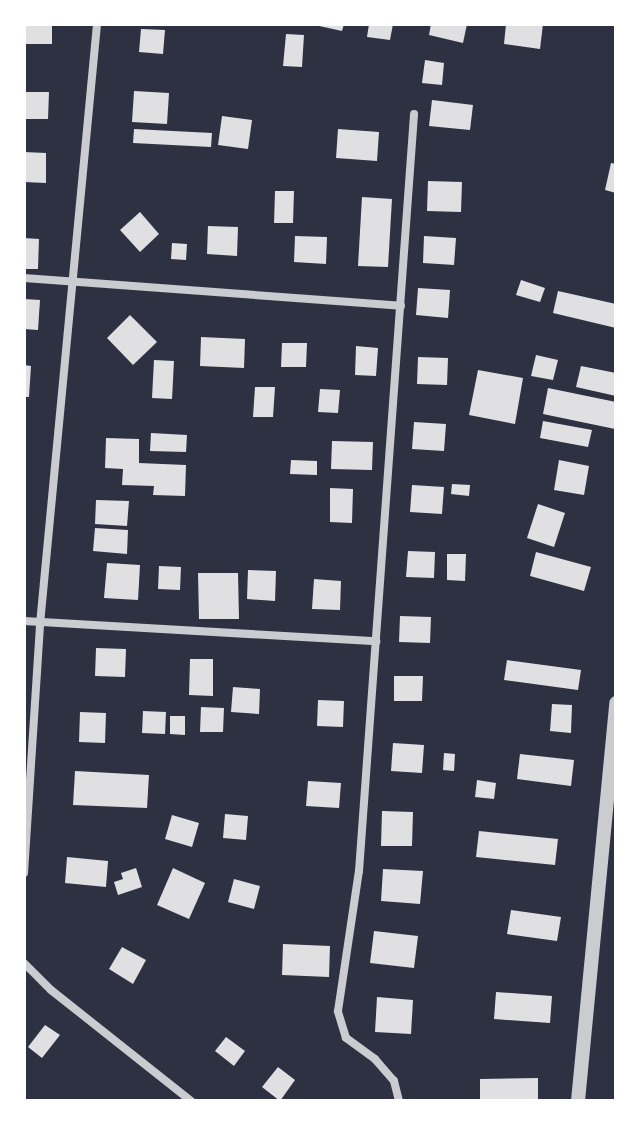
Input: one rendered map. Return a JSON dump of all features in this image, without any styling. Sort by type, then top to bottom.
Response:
[{"type":"street","points":[[24,873],[40,624],[97,24]]},
{"type":"street","points":[[399,1101],[394,1081],[375,1059],[346,1038],[338,1011],[359,871],[414,114]]},
{"type":"street","points":[[24,278],[401,306]]},
{"type":"street","points":[[24,621],[376,641]]},
{"type":"street","points":[[578,1101],[616,703]]},
{"type":"street","points":[[24,963],[51,990],[191,1101]]},
{"type":"building","points":[[24,24],[52,24],[52,44],[24,44]]},
{"type":"building","points":[[310,24],[344,24],[342,31]]},
{"type":"building","points":[[369,24],[393,24],[390,40],[367,37]]},
{"type":"building","points":[[431,24],[467,24],[463,43],[429,35]]},
{"type":"building","points":[[506,24],[543,24],[540,49],[504,44]]},
{"type":"building","points":[[141,29],[165,30],[163,54],[139,52]]},
{"type":"building","points":[[286,34],[304,35],[302,67],[283,66]]},
{"type":"building","points":[[425,60],[444,63],[442,85],[422,83]]},
{"type":"building","points":[[134,91],[169,93],[167,124],[132,122]]},
{"type":"building","points":[[24,92],[49,92],[48,119],[24,119]]},
{"type":"building","points":[[432,100],[473,105],[470,130],[429,126]]},
{"type":"building","points":[[222,116],[252,120],[248,149],[218,145]]},
{"type":"building","points":[[134,129],[212,133],[211,147],[133,143]]},
{"type":"building","points":[[338,129],[379,132],[377,161],[336,158]]},
{"type":"building","points":[[24,152],[46,153],[46,183],[24,182]]},
{"type":"building","points":[[611,163],[616,164],[616,193],[605,190]]},
{"type":"building","points":[[428,181],[462,182],[461,212],[427,211]]},
{"type":"building","points":[[275,191],[294,191],[293,223],[274,223]]},
{"type":"building","points":[[362,197],[392,199],[388,267],[358,266]]},
{"type":"building","points":[[140,212],[159,234],[140,252],[120,230]]},
{"type":"building","points":[[208,226],[238,227],[237,256],[207,254]]},
{"type":"building","points":[[295,236],[327,237],[326,264],[294,262]]},
{"type":"building","points":[[424,236],[456,238],[454,265],[423,263]]},
{"type":"building","points":[[24,238],[39,239],[38,269],[24,269]]},
{"type":"building","points":[[172,243],[187,244],[186,260],[171,259]]},
{"type":"building","points":[[521,280],[545,288],[540,302],[516,295]]},
{"type":"building","points":[[418,288],[450,290],[448,318],[416,315]]},
{"type":"building","points":[[558,291],[616,304],[616,328],[553,313]]},
{"type":"building","points":[[24,299],[40,300],[38,330],[24,329]]},
{"type":"building","points":[[130,315],[157,342],[133,365],[107,338]]},
{"type":"building","points":[[201,337],[245,339],[244,368],[200,366]]},
{"type":"building","points":[[282,343],[307,343],[306,367],[281,367]]},
{"type":"building","points":[[356,346],[378,348],[376,376],[355,375]]},
{"type":"building","points":[[536,355],[558,360],[553,380],[531,376]]},
{"type":"building","points":[[418,357],[448,358],[447,385],[417,384]]},
{"type":"building","points":[[154,360],[174,361],[172,399],[152,398]]},
{"type":"building","points":[[24,365],[31,366],[29,397],[24,397]]},
{"type":"building","points":[[581,366],[616,373],[616,396],[576,387]]},
{"type":"building","points":[[478,370],[523,378],[515,424],[469,415]]},
{"type":"building","points":[[255,387],[275,387],[273,417],[253,417]]},
{"type":"building","points":[[548,388],[616,402],[615,429],[543,414]]},
{"type":"building","points":[[320,389],[340,390],[338,413],[318,412]]},
{"type":"building","points":[[543,421],[592,430],[588,447],[540,438]]},
{"type":"building","points":[[414,422],[446,424],[444,451],[412,449]]},
{"type":"building","points":[[151,433],[187,435],[186,452],[150,451]]},
{"type":"building","points":[[106,438],[139,439],[139,463],[186,465],[185,496],[153,495],[154,486],[122,485],[123,469],[105,468]]},
{"type":"building","points":[[332,441],[373,442],[372,470],[331,469]]},
{"type":"building","points":[[291,460],[317,461],[317,475],[290,474]]},
{"type":"building","points":[[559,460],[589,466],[584,495],[554,490]]},
{"type":"building","points":[[452,484],[470,485],[469,496],[451,494]]},
{"type":"building","points":[[412,485],[444,487],[442,514],[410,512]]},
{"type":"building","points":[[330,488],[353,489],[352,523],[330,522]]},
{"type":"building","points":[[96,500],[129,501],[127,526],[95,524]]},
{"type":"building","points":[[538,504],[565,513],[554,547],[527,538]]},
{"type":"building","points":[[95,528],[128,530],[127,554],[93,551]]},
{"type":"building","points":[[408,551],[435,552],[434,578],[406,577]]},
{"type":"building","points":[[536,552],[591,567],[584,591],[530,576]]},
{"type":"building","points":[[447,554],[466,554],[465,581],[447,580]]},
{"type":"building","points":[[107,563],[140,565],[138,600],[104,598]]},
{"type":"building","points":[[159,566],[181,567],[180,590],[158,589]]},
{"type":"building","points":[[248,570],[276,571],[275,601],[247,599]]},
{"type":"building","points":[[198,573],[238,573],[239,619],[199,619]]},
{"type":"building","points":[[314,579],[341,581],[340,610],[312,609]]},
{"type":"building","points":[[400,616],[431,617],[430,643],[399,642]]},
{"type":"building","points":[[96,648],[126,649],[125,677],[95,676]]},
{"type":"building","points":[[190,659],[213,659],[213,696],[189,695]]},
{"type":"building","points":[[507,660],[581,670],[578,690],[504,680]]},
{"type":"building","points":[[394,676],[423,676],[422,701],[394,701]]},
{"type":"building","points":[[233,687],[260,689],[259,714],[231,712]]},
{"type":"building","points":[[318,700],[344,701],[343,727],[317,726]]},
{"type":"building","points":[[552,704],[572,705],[571,733],[550,731]]},
{"type":"building","points":[[201,707],[224,708],[223,732],[200,732]]},
{"type":"building","points":[[143,711],[166,712],[165,734],[142,733]]},
{"type":"building","points":[[80,712],[106,713],[105,743],[79,742]]},
{"type":"building","points":[[170,716],[185,716],[185,735],[170,734]]},
{"type":"building","points":[[393,743],[424,745],[422,773],[391,771]]},
{"type":"building","points":[[444,753],[455,754],[454,771],[443,770]]},
{"type":"building","points":[[520,754],[574,760],[571,786],[517,779]]},
{"type":"building","points":[[75,771],[149,775],[147,808],[73,805]]},
{"type":"building","points":[[477,780],[496,783],[494,799],[475,797]]},
{"type":"building","points":[[308,781],[341,783],[339,808],[306,806]]},
{"type":"building","points":[[382,811],[413,812],[412,846],[381,846]]},
{"type":"building","points":[[225,814],[248,816],[246,840],[223,838]]},
{"type":"building","points":[[172,815],[199,823],[192,847],[165,839]]},
{"type":"building","points":[[479,831],[558,839],[555,865],[476,857]]},
{"type":"building","points":[[67,857],[108,861],[106,887],[65,883]]},
{"type":"building","points":[[136,868],[142,887],[118,895],[114,882],[123,879],[121,873]]},
{"type":"building","points":[[173,868],[205,883],[189,919],[157,905]]},
{"type":"building","points":[[383,869],[423,871],[420,904],[381,901]]},
{"type":"building","points":[[234,879],[260,886],[254,909],[228,902]]},
{"type":"building","points":[[511,910],[561,917],[557,941],[507,934]]},
{"type":"building","points":[[374,931],[418,936],[414,968],[370,963]]},
{"type":"building","points":[[283,944],[330,946],[329,977],[282,975]]},
{"type":"building","points":[[122,947],[146,960],[133,984],[109,969]]},
{"type":"building","points":[[496,992],[552,996],[550,1023],[494,1019]]},
{"type":"building","points":[[377,997],[413,1000],[411,1034],[375,1032]]},
{"type":"building","points":[[45,1025],[60,1035],[42,1058],[28,1047]]},
{"type":"building","points":[[226,1037],[245,1051],[234,1066],[215,1051]]},
{"type":"building","points":[[278,1067],[295,1080],[280,1101],[262,1087]]},
{"type":"building","points":[[538,1078],[538,1101],[480,1101],[480,1079]]}]
